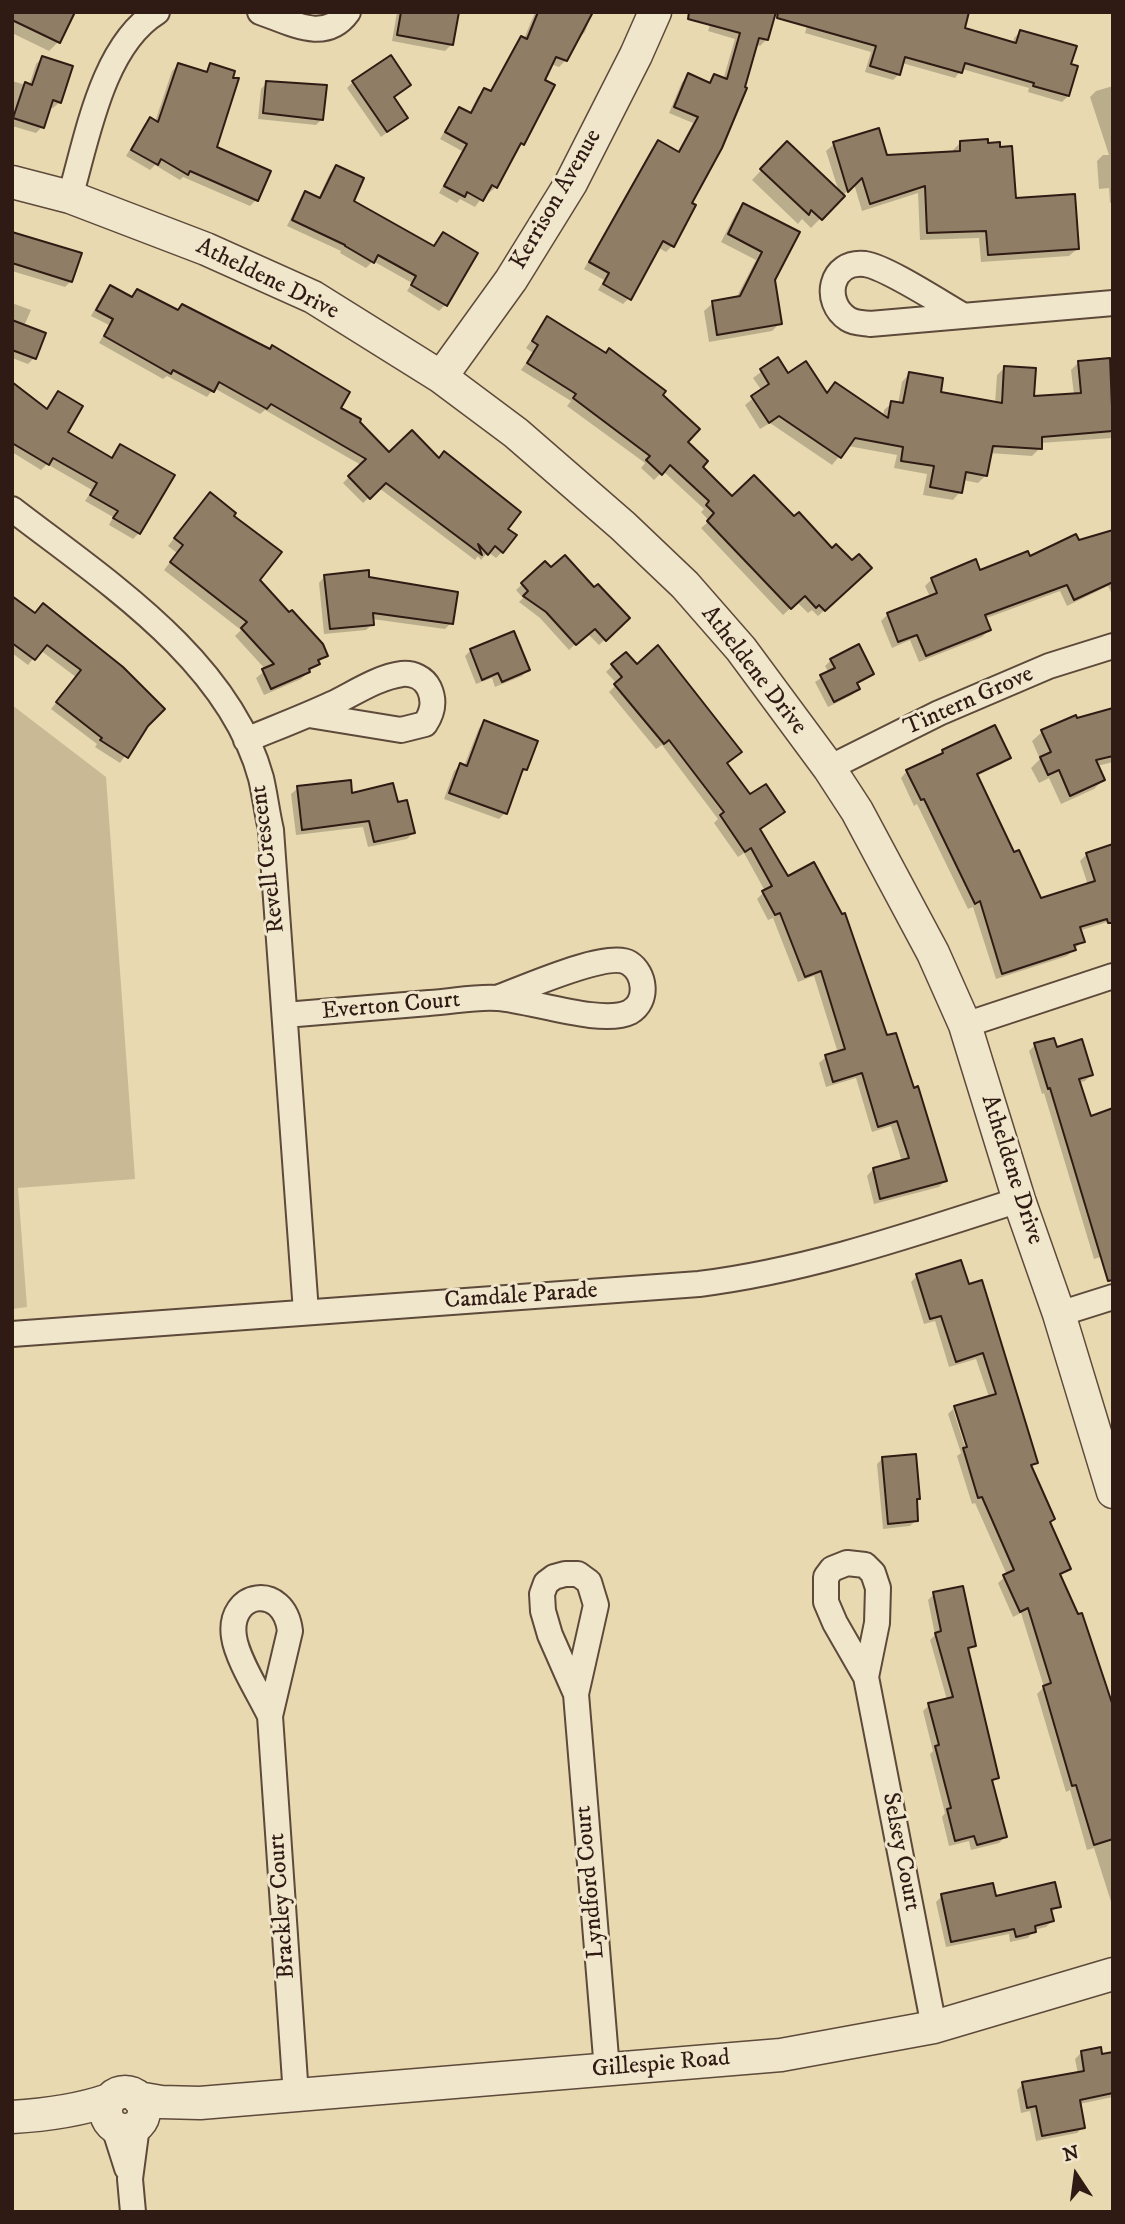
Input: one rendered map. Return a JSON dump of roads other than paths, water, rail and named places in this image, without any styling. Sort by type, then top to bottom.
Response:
[{"type":"street","points":[[70,197],[107,74],[119,50],[135,29],[157,12]]},
{"type":"street","points":[[260,12],[321,30],[335,26],[348,12]]},
{"type":"street","name":"Kerrison Avenue","points":[[441,377],[511,280],[571,183],[636,55],[654,12]]},
{"type":"street","name":"Atheldene Drive","points":[[12,182],[70,197],[206,249],[313,297],[441,377],[516,432],[623,526],[685,585],[741,649],[829,768],[857,811],[933,953],[965,1025],[1019,1200],[1059,1314],[1113,1492]]},
{"type":"street","points":[[961,315],[1113,303]]},
{"type":"street","name":"Revell Crescent","points":[[12,509],[122,594],[185,649],[222,697],[246,740],[261,777],[271,830],[306,1312]]},
{"type":"street","name":"Tintern Grove","points":[[829,768],[951,707],[1049,666],[1113,646]]},
{"type":"street","points":[[246,740],[309,715]]},
{"type":"street","name":"Everton Court","points":[[285,1015],[497,998],[613,1016],[631,1011],[641,1000],[643,988],[639,973],[631,964],[621,959],[608,959],[561,973],[497,998]]},
{"type":"street","points":[[965,1025],[1113,976]]},
{"type":"street","name":"Camdale Parade","points":[[12,1334],[699,1284],[755,1277],[864,1249],[1019,1200]]},
{"type":"street","points":[[1059,1314],[1113,1297]]},
{"type":"street","name":"Selsey Court","points":[[866,1677],[934,2027]]},
{"type":"street","name":"Lyndford Court","points":[[576,1694],[607,2070]]},
{"type":"street","name":"Brackley Court","points":[[270,1716],[296,2096]]},
{"type":"street","name":"Gillespie Road","points":[[12,2117],[125,2116],[200,2103],[781,2055],[934,2027],[1113,1974]]},
{"type":"street","points":[[125,2116],[133,2212]]}]
